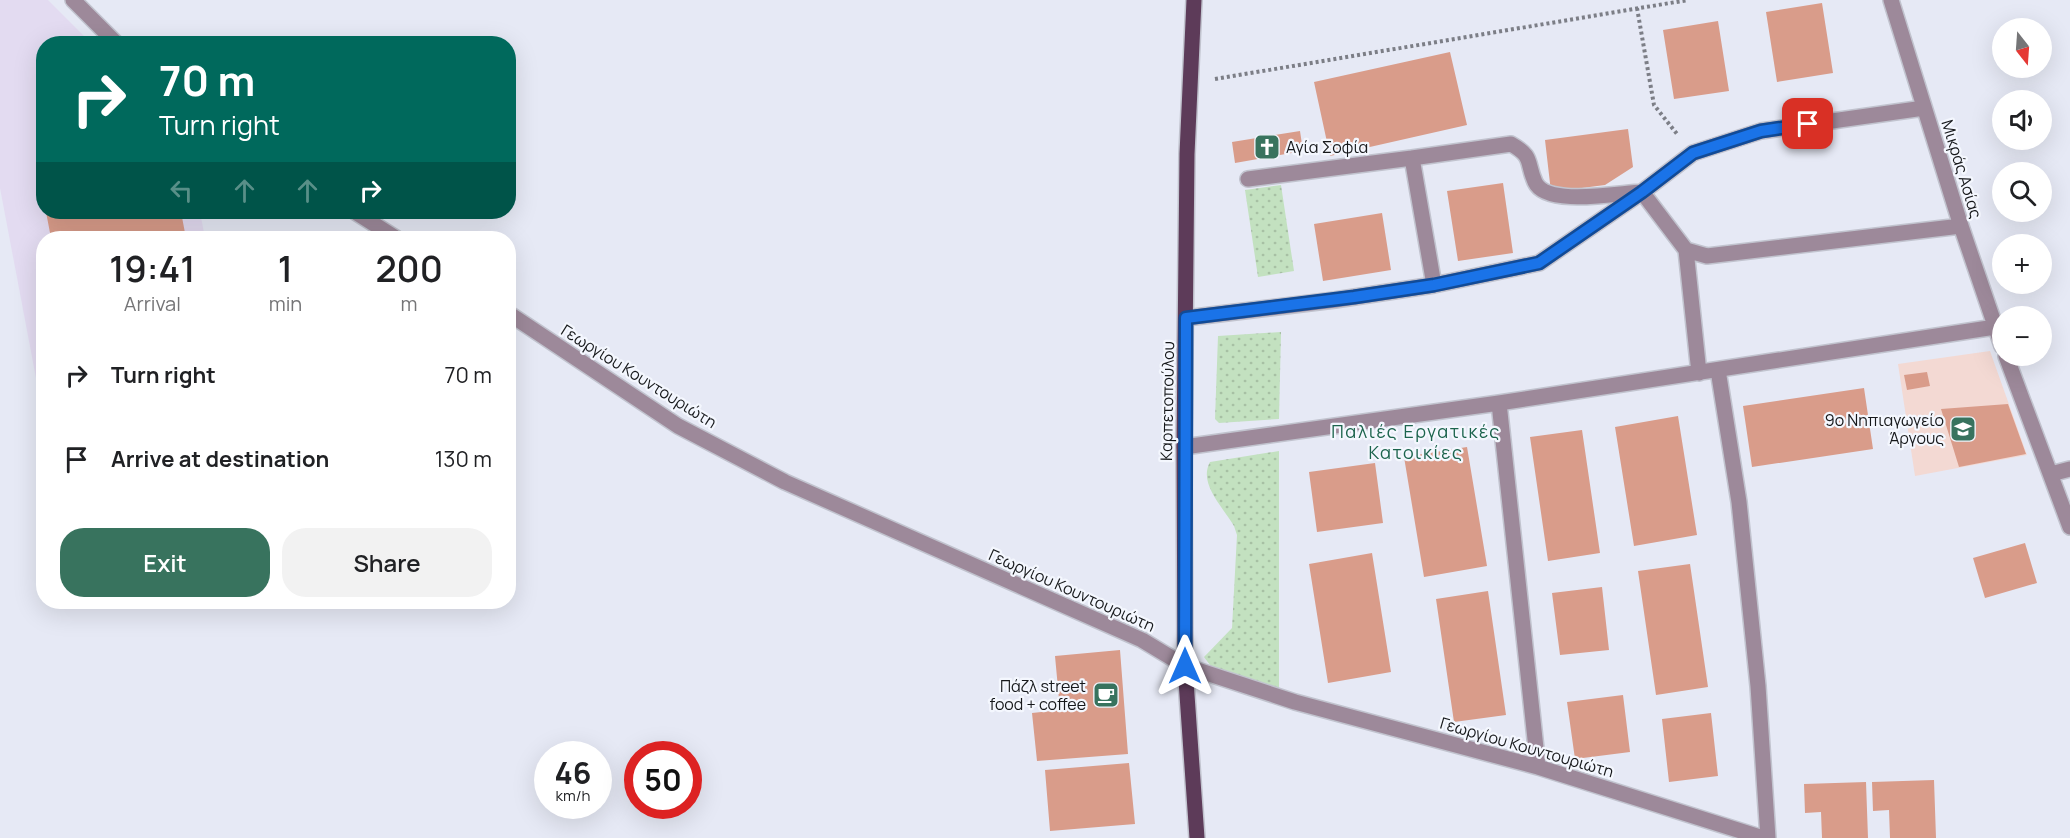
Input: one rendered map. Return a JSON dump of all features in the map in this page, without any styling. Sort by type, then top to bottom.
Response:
[{"type":"main road","name":"Καρπετοπούλου","points":[[1194,0],[1190,83],[1184,447],[1185,666],[1197,838]]},
{"type":"street","points":[[73,0],[109,36]]},
{"type":"street","name":"Μικράς Ασίας","points":[[1891,0],[1992,318]]},
{"type":"street","points":[[1186,318],[1335,300],[1434,285],[1539,263],[1642,192],[1693,153],[1761,131],[1924,108]]},
{"type":"street","points":[[1248,179],[1511,144],[1523,151],[1530,160],[1535,183],[1546,194],[1566,197],[1642,192]]},
{"type":"street","points":[[1412,158],[1434,285]]},
{"type":"street","points":[[1642,192],[1686,250],[1699,373]]},
{"type":"street","points":[[366,219],[385,231]]},
{"type":"street","points":[[1686,250],[1707,256],[1747,253],[1961,226]]},
{"type":"street","name":"Γεωργίου Κουντουριώτη","points":[[516,318],[678,426],[785,482],[1142,640],[1185,666],[1295,702],[1538,767],[1741,834],[1763,838]]},
{"type":"street","points":[[1184,447],[1499,403],[1992,327]]},
{"type":"street","points":[[2010,366],[2070,527]]},
{"type":"street","points":[[1718,370],[1739,502],[1758,686],[1768,838]]},
{"type":"street","points":[[1499,403],[1538,767]]},
{"type":"street","points":[[2052,474],[2070,470]]},
{"type":"path","points":[[1190,83],[1688,0]]},
{"type":"path","points":[[1637,8],[1654,105],[1693,153]]},
{"type":"shaded area","points":[[0,0],[48,0],[84,36],[36,36],[36,219],[201,219],[204,231],[36,231],[36,378],[0,188]]},
{"type":"shaded area","name":"9ο Νηπιαγωγείο Άργους","points":[[1990,351],[1992,366],[1995,366],[2027,455],[1915,476],[1898,364]]},
{"type":"green space","points":[[1281,185],[1294,271],[1258,277],[1245,190]]},
{"type":"green space","points":[[1281,332],[1279,419],[1219,423],[1215,419],[1218,336]]},
{"type":"green space","points":[[1279,451],[1279,688],[1213,669],[1204,657],[1232,628],[1237,535],[1234,526],[1209,487],[1207,470],[1210,462]]},
{"type":"building","points":[[1822,3],[1833,73],[1777,82],[1766,12]]},
{"type":"building","points":[[1718,21],[1729,91],[1674,99],[1663,30]]},
{"type":"building","points":[[1450,52],[1467,125],[1330,156],[1314,82]]},
{"type":"building","points":[[1628,129],[1633,167],[1605,185],[1551,192],[1545,140]]},
{"type":"building","name":"Αγία Σοφία","points":[[1300,131],[1303,151],[1235,163],[1232,142]]},
{"type":"building","points":[[1503,183],[1513,253],[1458,261],[1447,191]]},
{"type":"building","points":[[1382,213],[1391,270],[1323,281],[1314,224]]},
{"type":"building","points":[[47,219],[182,219],[185,231],[50,231]]},
{"type":"building","points":[[1927,372],[1930,386],[1907,390],[1904,375]]},
{"type":"building","points":[[1864,388],[1873,449],[1752,467],[1743,406]]},
{"type":"building","points":[[2008,404],[2026,454],[1959,467],[1941,409]]},
{"type":"building","points":[[1678,416],[1697,535],[1634,546],[1615,427]]},
{"type":"building","points":[[1582,430],[1600,553],[1548,561],[1530,437]]},
{"type":"building","points":[[1467,447],[1487,566],[1424,577],[1404,457]]},
{"type":"building","points":[[1375,463],[1383,523],[1317,532],[1309,472]]},
{"type":"building","points":[[2025,543],[2037,583],[1985,598],[1973,558]]},
{"type":"building","points":[[1372,553],[1391,672],[1328,683],[1309,564]]},
{"type":"building","points":[[1690,564],[1708,687],[1656,695],[1638,571]]},
{"type":"building","points":[[1602,587],[1609,650],[1560,655],[1552,593]]},
{"type":"building","points":[[1488,591],[1506,715],[1454,722],[1436,599]]},
{"type":"building","points":[[1120,650],[1128,754],[1037,761],[1032,713],[1060,710],[1055,656]]},
{"type":"building","points":[[1623,695],[1630,752],[1575,759],[1567,702]]},
{"type":"building","points":[[1711,713],[1718,776],[1669,782],[1662,719]]},
{"type":"building","points":[[1129,763],[1135,824],[1050,831],[1045,770]]},
{"type":"building","points":[[1934,780],[1936,838],[1890,838],[1889,810],[1873,811],[1872,782]]},
{"type":"building","points":[[1866,782],[1868,838],[1822,838],[1821,812],[1805,813],[1804,784]]},
{"type":"place","name":"Αγία Σοφία","points":[[1267,147]]},
{"type":"place","name":"9ο Νηπιαγωγείο Άργους","points":[[1963,429]]},
{"type":"place","name":"Πάζλ street food + coffee","points":[[1106,695]]},
{"type":"district","name":"Παλιές Εργατικές Κατοικίες","points":[[1416,442]]},
{"type":"route","points":[[1185,666],[1186,318],[1335,300],[1434,285],[1539,263],[1642,192],[1693,153],[1761,131],[1808,124]]}]
